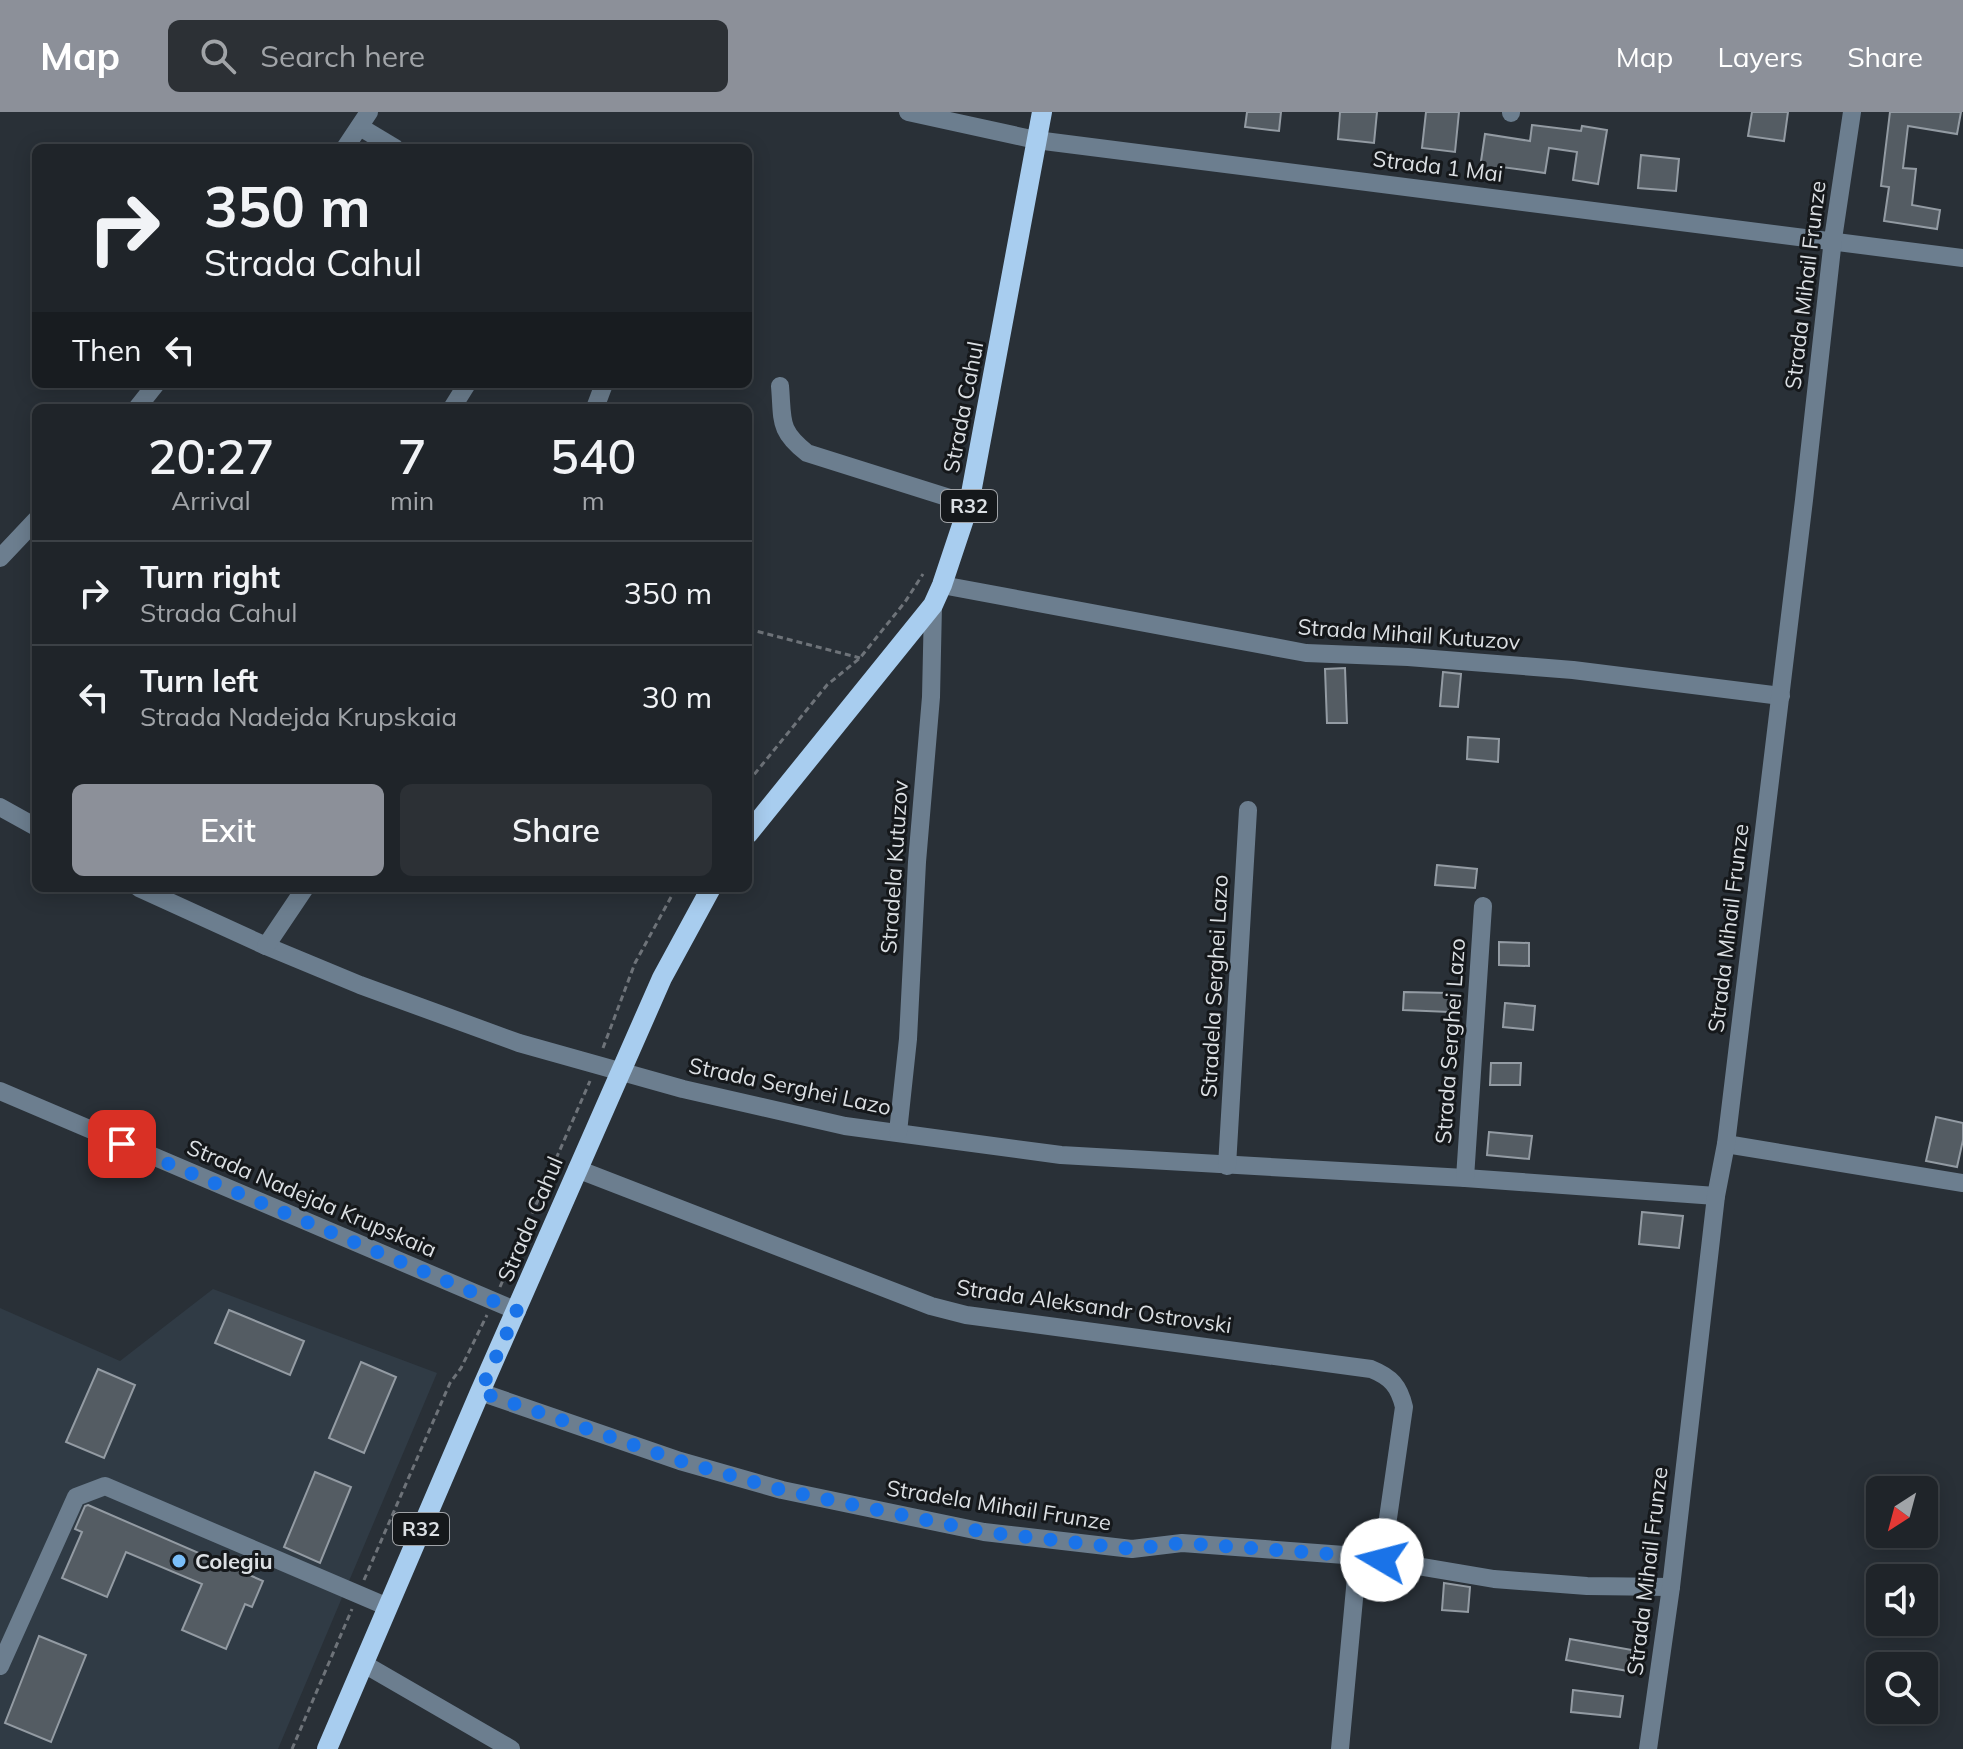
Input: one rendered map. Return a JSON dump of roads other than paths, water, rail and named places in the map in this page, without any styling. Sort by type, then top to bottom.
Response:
[{"type":"main road","name":"Strada Cahul","points":[[752,829],[933,605],[942,585],[969,504],[1042,112]]},
{"type":"main road","name":"Strada Cahul","points":[[327,1749],[662,978],[709,892]]},
{"type":"street","name":"Strada 1 Mai","points":[[908,112],[1036,140],[1833,239],[1963,258]]},
{"type":"street","name":"Strada Mihail Frunze","points":[[1648,1749],[1671,1587],[1716,1196],[1726,1144],[1781,696],[1833,239],[1852,112]]},
{"type":"street","points":[[348,144],[365,119],[391,144]]},
{"type":"street","points":[[780,386],[787,437],[807,453],[969,504]]},
{"type":"street","points":[[140,404],[153,388]]},
{"type":"street","points":[[0,558],[32,524]]},
{"type":"street","name":"Strada Mihail Kutuzov","points":[[942,585],[1306,653],[1408,657],[1573,670],[1781,696]]},
{"type":"street","name":"Stradela Kutuzov","points":[[898,1132],[908,1039],[917,862],[931,697],[933,605]]},
{"type":"street","points":[[0,807],[32,825]]},
{"type":"street","name":"Stradela Serghei Lazo","points":[[1227,1166],[1248,810]]},
{"type":"street","name":"Strada Serghei Lazo","points":[[148,892],[360,985],[519,1043],[780,1113],[845,1126],[1061,1155],[1716,1196]]},
{"type":"street","points":[[266,946],[302,892]]},
{"type":"street","name":"Strada Serghei Lazo","points":[[1465,1178],[1483,906]]},
{"type":"street","name":"Strada Nadejda Krupskaia","points":[[0,1091],[517,1311]]},
{"type":"street","points":[[1726,1144],[1963,1183]]},
{"type":"street","name":"Strada Aleksandr Ostrovski","points":[[577,1169],[895,1293],[966,1315],[1371,1369],[1385,1374],[1400,1393],[1404,1407],[1382,1560]]},
{"type":"street","name":"Stradela Mihail Frunze","points":[[480,1392],[680,1461],[782,1490],[984,1532],[1132,1549],[1182,1543],[1358,1556],[1494,1579],[1587,1586],[1671,1587]]},
{"type":"street","points":[[0,1666],[76,1497],[105,1486],[388,1607]]},
{"type":"street","points":[[1340,1749],[1358,1556]]},
{"type":"street","points":[[364,1664],[511,1749]]},
{"type":"place","name":"Colegiu","points":[[179,1561]]}]
